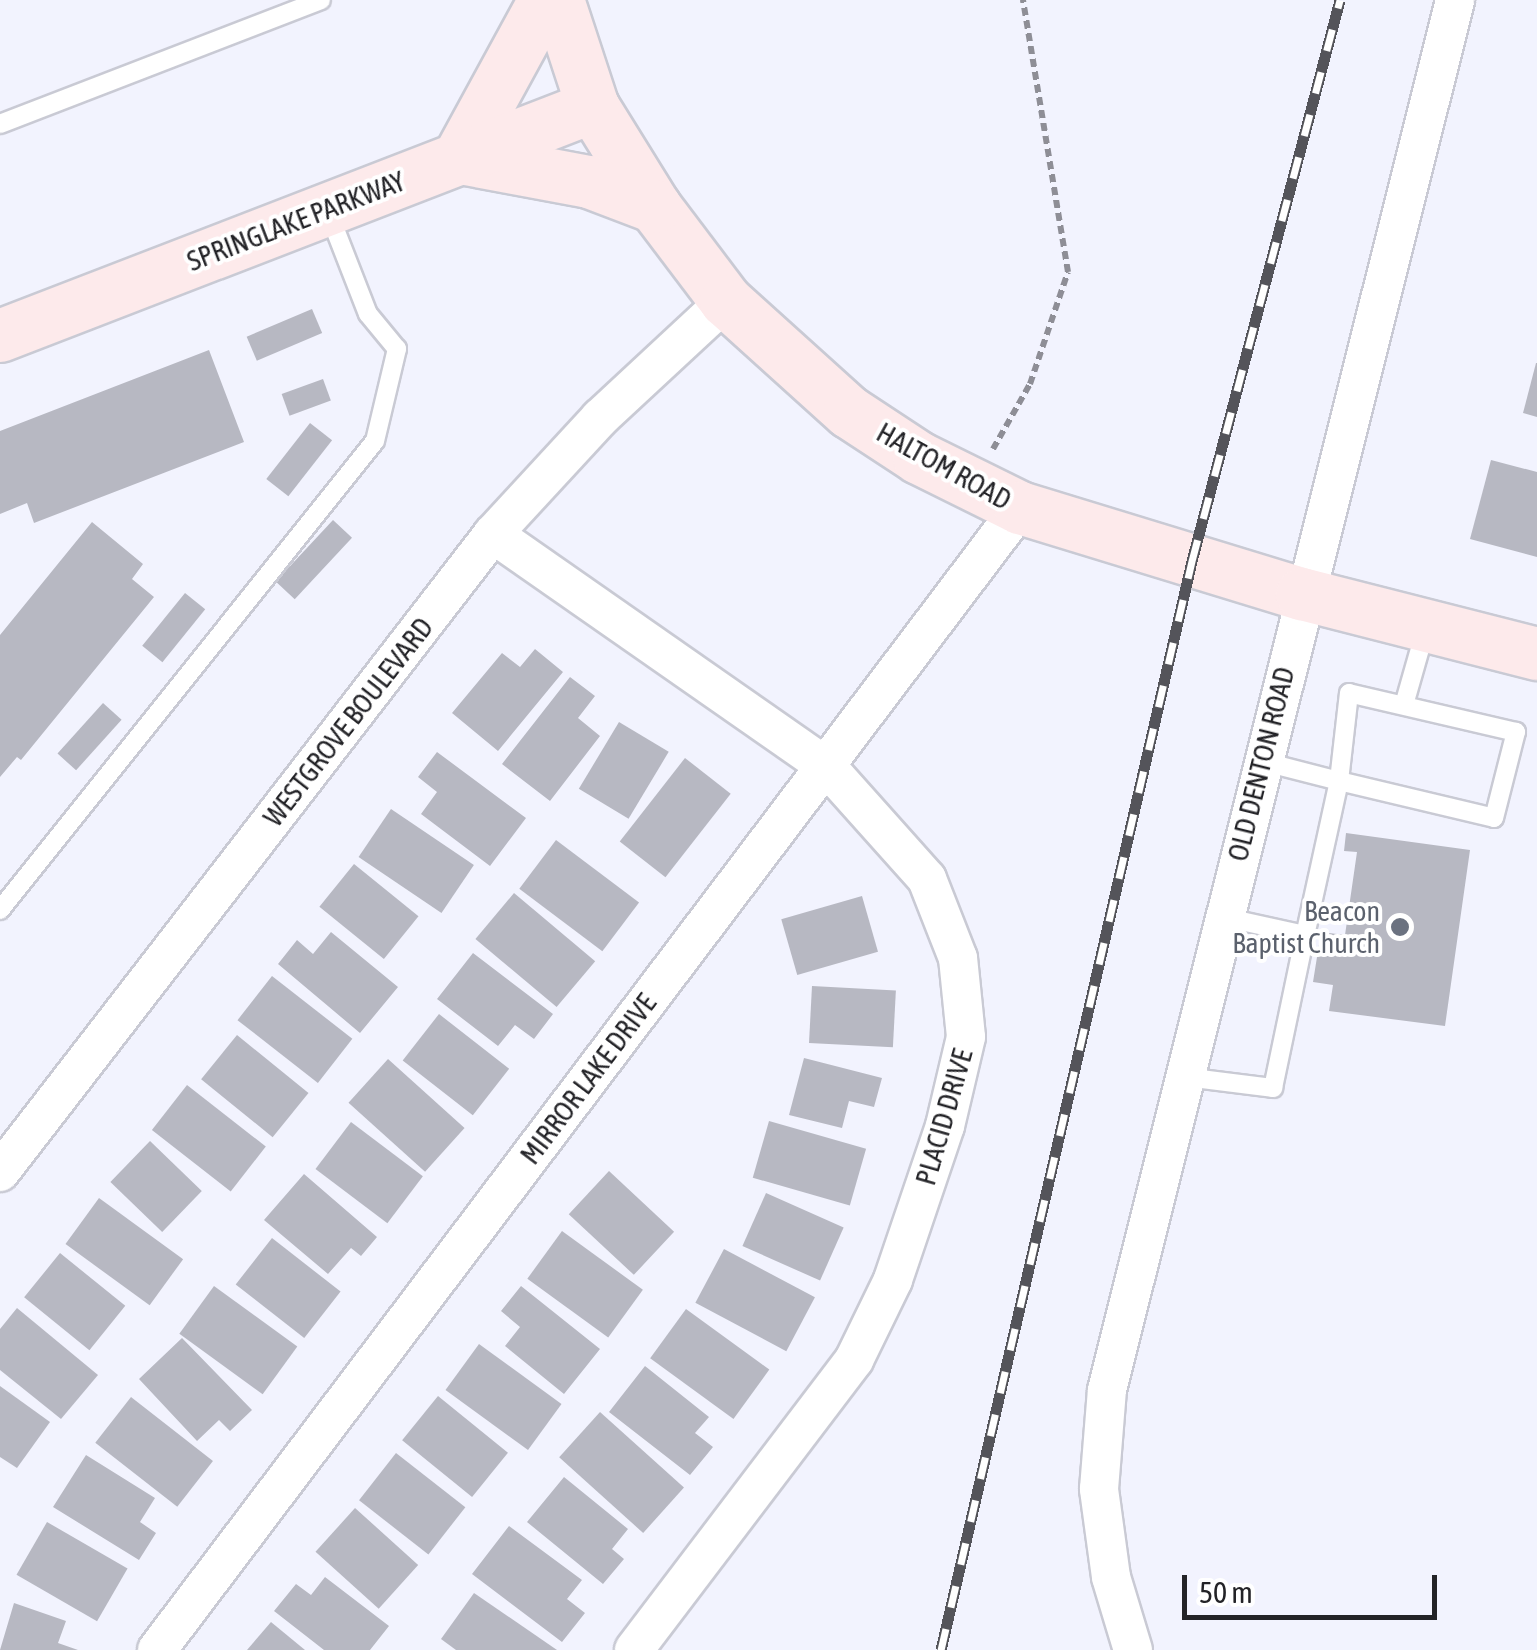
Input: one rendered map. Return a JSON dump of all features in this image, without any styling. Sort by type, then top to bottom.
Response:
[{"type":"main road","points":[[545,0],[459,158],[589,182],[655,206]]},
{"type":"main road","name":"HALTOM ROAD","points":[[558,0],[593,107],[655,206],[726,301],[848,412],[1020,508],[1302,594],[1537,654]]},
{"type":"main road","name":"SPRINGLAKE PARKWAY","points":[[0,336],[593,107]]},
{"type":"street","name":"OLD DENTON ROAD","points":[[1133,1650],[1110,1577],[1099,1488],[1107,1390],[1302,594],[1455,0]]},
{"type":"street","name":"WESTGROVE BOULEVARD","points":[[0,1172],[493,534],[600,418],[726,301]]},
{"type":"street","name":"MIRROR LAKE DRIVE","points":[[157,1650],[178,1614],[828,767],[1020,508]]},
{"type":"street","name":"PLACID DRIVE","points":[[493,534],[828,767],[927,878],[958,958],[966,1037],[945,1126],[899,1263],[854,1360],[634,1650]]},
{"type":"lane","points":[[0,124],[320,0]]},
{"type":"lane","points":[[0,910],[374,441],[396,349],[368,314],[328,209]]},
{"type":"lane","points":[[1404,705],[1427,626]]},
{"type":"lane","points":[[1184,1077],[1272,1088],[1339,781],[1348,692],[1516,732],[1494,818],[1339,781],[1261,761]]},
{"type":"lane","points":[[1223,917],[1305,934]]},
{"type":"path","points":[[973,485],[1030,384],[1068,272],[1024,0]]},
{"type":"building","points":[[312,309],[322,333],[257,361],[247,337]]},
{"type":"building","points":[[209,350],[244,442],[34,523],[27,503],[0,514],[0,431]]},
{"type":"building","points":[[1537,363],[1537,417],[1523,413]]},
{"type":"building","points":[[323,379],[331,401],[290,416],[282,394]]},
{"type":"building","points":[[310,423],[332,440],[288,496],[266,479]]},
{"type":"building","points":[[1491,460],[1537,472],[1537,557],[1470,539]]},
{"type":"building","points":[[333,520],[352,538],[295,599],[276,581]]},
{"type":"building","points":[[92,522],[143,564],[132,579],[154,597],[21,760],[17,757],[0,777],[0,635]]},
{"type":"building","points":[[185,593],[205,609],[162,662],[142,646]]},
{"type":"building","points":[[535,649],[563,672],[498,751],[452,713],[502,653],[520,667]]},
{"type":"building","points":[[570,677],[595,696],[578,718],[600,736],[550,801],[502,764]]},
{"type":"building","points":[[103,703],[122,720],[76,770],[57,754]]},
{"type":"building","points":[[619,722],[669,752],[629,819],[579,789]]},
{"type":"building","points":[[437,752],[526,818],[490,866],[421,814],[437,792],[418,777]]},
{"type":"building","points":[[685,758],[731,794],[665,877],[620,842]]},
{"type":"building","points":[[391,809],[474,865],[441,913],[359,857]]},
{"type":"building","points":[[1346,833],[1470,850],[1445,1026],[1329,1011],[1333,985],[1313,982],[1321,932],[1345,935],[1357,852],[1344,851]]},
{"type":"building","points":[[556,840],[639,903],[602,951],[519,889]]},
{"type":"building","points":[[354,864],[419,916],[384,959],[319,907]]},
{"type":"building","points":[[514,893],[595,961],[557,1007],[475,939]]},
{"type":"building","points":[[862,896],[878,952],[797,975],[781,919]]},
{"type":"building","points":[[331,932],[398,987],[360,1033],[278,964],[297,940],[313,954]]},
{"type":"building","points":[[473,953],[553,1014],[534,1039],[515,1025],[498,1046],[437,999]]},
{"type":"building","points":[[272,976],[352,1039],[318,1083],[238,1020]]},
{"type":"building","points":[[812,986],[896,990],[893,1047],[809,1043]]},
{"type":"building","points":[[439,1014],[509,1069],[473,1115],[403,1060]]},
{"type":"building","points":[[237,1035],[308,1093],[273,1137],[201,1079]]},
{"type":"building","points":[[804,1058],[882,1078],[874,1107],[849,1101],[842,1128],[789,1115]]},
{"type":"building","points":[[388,1059],[465,1128],[425,1172],[349,1103]]},
{"type":"building","points":[[187,1085],[266,1147],[231,1191],[152,1130]]},
{"type":"building","points":[[769,1121],[866,1149],[850,1206],[753,1178]]},
{"type":"building","points":[[351,1122],[423,1176],[387,1223],[315,1169]]},
{"type":"building","points":[[150,1141],[202,1191],[162,1232],[110,1182]]},
{"type":"building","points":[[609,1171],[674,1232],[634,1275],[569,1214]]},
{"type":"building","points":[[304,1174],[377,1237],[361,1256],[351,1248],[328,1274],[264,1220]]},
{"type":"building","points":[[766,1193],[844,1228],[820,1281],[742,1246]]},
{"type":"building","points":[[99,1198],[183,1259],[150,1305],[65,1244]]},
{"type":"building","points":[[562,1231],[643,1290],[608,1338],[527,1279]]},
{"type":"building","points":[[272,1238],[341,1292],[304,1338],[236,1284]]},
{"type":"building","points":[[724,1249],[815,1297],[786,1351],[695,1303]]},
{"type":"building","points":[[60,1253],[125,1306],[89,1350],[24,1297]]},
{"type":"building","points":[[214,1286],[297,1347],[263,1394],[179,1334]]},
{"type":"building","points":[[521,1286],[600,1349],[564,1394],[505,1346],[520,1327],[501,1311]]},
{"type":"building","points":[[17,1308],[98,1375],[61,1419],[0,1370],[0,1329]]},
{"type":"building","points":[[686,1309],[769,1370],[733,1419],[650,1358]]},
{"type":"building","points":[[182,1338],[252,1410],[230,1431],[219,1420],[197,1441],[139,1379]]},
{"type":"building","points":[[479,1344],[562,1404],[528,1450],[445,1390]]},
{"type":"building","points":[[645,1366],[709,1417],[695,1433],[713,1447],[690,1475],[609,1412]]},
{"type":"building","points":[[0,1386],[50,1422],[17,1468],[0,1457]]},
{"type":"building","points":[[438,1396],[508,1453],[472,1497],[402,1440]]},
{"type":"building","points":[[131,1397],[213,1461],[177,1507],[95,1443]]},
{"type":"building","points":[[600,1412],[684,1488],[643,1533],[559,1457]]},
{"type":"building","points":[[396,1453],[465,1507],[428,1554],[359,1500]]},
{"type":"building","points":[[86,1455],[155,1498],[140,1522],[156,1533],[139,1560],[53,1507]]},
{"type":"building","points":[[564,1477],[628,1529],[612,1549],[624,1559],[603,1584],[527,1522]]},
{"type":"building","points":[[355,1508],[418,1565],[379,1609],[316,1552]]},
{"type":"building","points":[[47,1522],[128,1568],[97,1621],[16,1575]]},
{"type":"building","points":[[509,1526],[582,1580],[567,1599],[585,1613],[562,1642],[472,1574]]},
{"type":"building","points":[[325,1577],[389,1626],[370,1650],[324,1650],[274,1611],[296,1584],[311,1595]]},
{"type":"building","points":[[474,1593],[557,1650],[456,1650],[441,1639]]},
{"type":"building","points":[[14,1603],[66,1621],[58,1643],[78,1650],[0,1650]]},
{"type":"building","points":[[271,1622],[305,1650],[247,1650]]},
{"type":"railway","points":[[941,1650],[1192,561],[1340,0]]},
{"type":"place","name":"Beacon Baptist Church","points":[[1400,927]]}]
